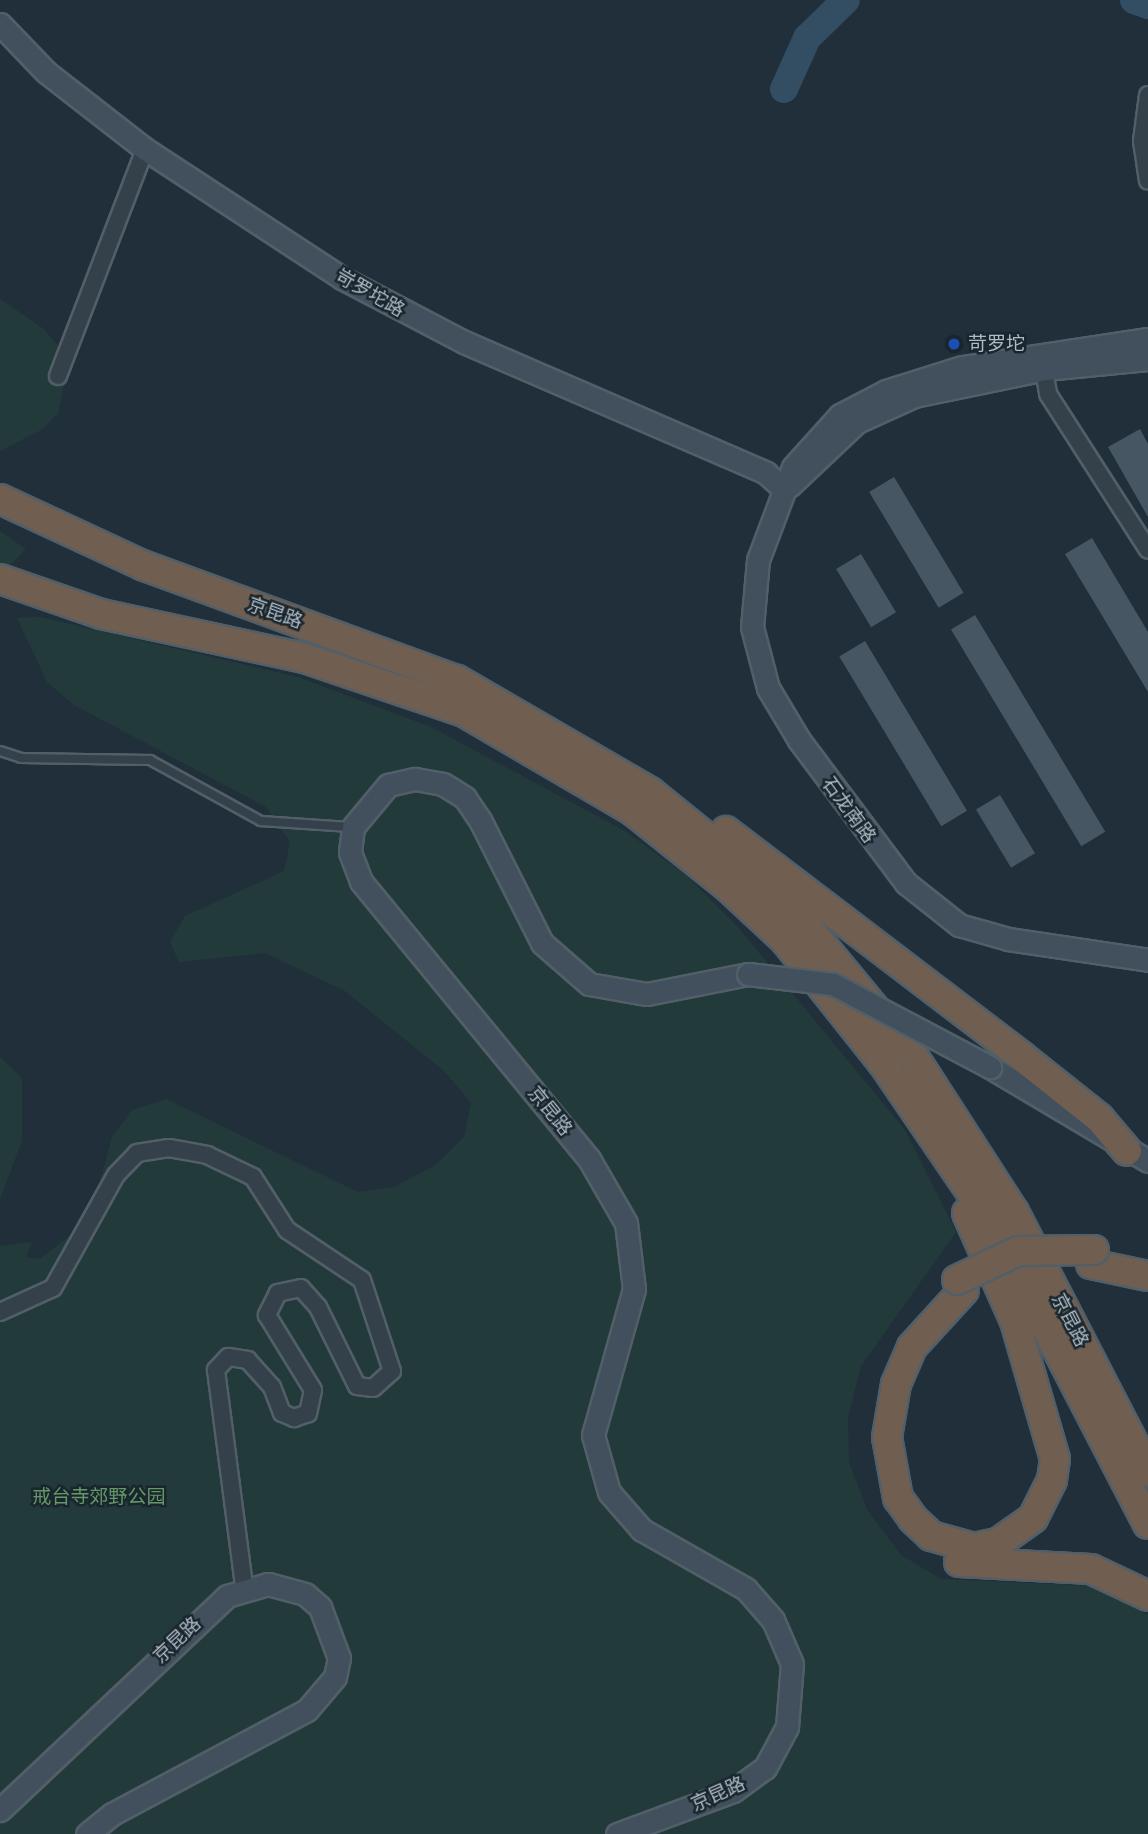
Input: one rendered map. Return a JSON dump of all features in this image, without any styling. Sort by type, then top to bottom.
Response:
[{"type":"highway","name":"京昆路","points":[[11,505],[142,565],[457,680],[553,731],[650,792],[728,855],[808,928],[912,1054],[1014,1212],[1148,1472]]},
{"type":"highway","name":"京昆路","points":[[0,579],[32,592],[304,658],[464,712],[632,810],[785,940],[934,1136],[992,1223],[1148,1524]]},
{"type":"highway","points":[[553,731],[590,737],[658,780],[1031,1063],[1099,1118],[1137,1156]]},
{"type":"highway","points":[[934,1136],[1015,1321],[1055,1459],[1052,1480],[1033,1518],[998,1543],[974,1548],[931,1536],[913,1519],[898,1498],[887,1437],[895,1384],[912,1347],[960,1285]]},
{"type":"highway","points":[[1148,1262],[1018,1251],[960,1285],[913,1323],[883,1381],[873,1439],[886,1503],[903,1530],[944,1557],[1091,1569],[1148,1596]]},
{"type":"highway","points":[[1092,1257],[1148,1276]]},
{"type":"main road","name":"岢罗坨路","points":[[0,24],[46,72],[145,149],[401,311],[766,473],[785,489]]},
{"type":"main road","name":"石龙南路","points":[[1148,339],[1042,361],[932,375],[862,402],[820,431],[785,489],[758,560],[752,627],[768,688],[860,828],[906,883],[959,925],[1008,939],[1148,960]]},
{"type":"main road","name":"石龙南路","points":[[1042,361],[1148,359]]},
{"type":"main road","points":[[353,827],[388,785],[415,779],[443,784],[480,820],[542,943],[589,984],[647,994],[748,974],[797,975],[833,984],[990,1067],[1137,1156]]},
{"type":"main road","name":"京昆路","points":[[353,827],[350,852],[361,881],[589,1159],[626,1223],[634,1289],[593,1435],[609,1492],[642,1530],[746,1589],[773,1620],[792,1664],[787,1727],[765,1768],[733,1791],[617,1834]]},
{"type":"main road","points":[[87,1834],[307,1710],[335,1677],[337,1641],[320,1607],[285,1587],[244,1587]]},
{"type":"main road","name":"京昆路","points":[[0,1810],[196,1621],[244,1587]]},
{"type":"street","points":[[1148,95],[1142,141],[1148,181]]},
{"type":"street","points":[[58,376],[145,149]]},
{"type":"street","points":[[1042,361],[1048,394],[1148,550]]},
{"type":"street","points":[[0,1312],[53,1288],[116,1175],[137,1153],[169,1148],[207,1155],[253,1177],[287,1230],[362,1280],[392,1371],[373,1388],[357,1386],[318,1307],[301,1289],[278,1293],[267,1315],[313,1390],[308,1413],[294,1418],[282,1413],[272,1387],[248,1360],[228,1357],[216,1370],[244,1587]]},
{"type":"lane","points":[[0,751],[21,758],[150,760],[261,821],[353,827]]},
{"type":"green space","points":[[0,299],[44,329],[64,353],[67,372],[58,413],[43,429],[0,451]]},
{"type":"green space","points":[[0,531],[26,549],[9,566],[0,564]]},
{"type":"green space","name":"戒台寺郊野公园","points":[[40,617],[298,677],[431,727],[625,831],[687,876],[737,926],[905,1130],[956,1232],[861,1366],[848,1417],[849,1463],[868,1511],[901,1555],[941,1579],[1098,1586],[1148,1615],[1148,1834],[0,1834],[0,1246],[32,1242],[26,1257],[39,1259],[75,1232],[96,1196],[112,1137],[132,1110],[166,1099],[358,1192],[394,1187],[436,1165],[464,1137],[471,1103],[445,1072],[345,991],[265,953],[179,962],[170,942],[185,916],[284,871],[290,842],[266,807],[74,705],[47,682],[17,618]]},
{"type":"green space","points":[[0,1057],[22,1078],[22,1141],[0,1199]]},
{"type":"building","points":[[1140,429],[1148,444],[1148,517],[1108,447]]},
{"type":"building","points":[[894,477],[964,593],[939,608],[869,492]]},
{"type":"building","points":[[1092,538],[1148,632],[1148,692],[1065,554]]},
{"type":"building","points":[[861,554],[896,612],[871,627],[836,569]]},
{"type":"building","points":[[975,615],[1105,832],[1081,846],[951,629]]},
{"type":"building","points":[[865,641],[967,811],[941,826],[839,656]]},
{"type":"building","points":[[1000,795],[1035,853],[1011,868],[976,809]]},
{"type":"waterway","points":[[784,89],[807,38],[846,0]]},
{"type":"waterway","points":[[1134,0],[1148,5]]},
{"type":"place","name":"苛罗坨","points":[[954,344]]}]
